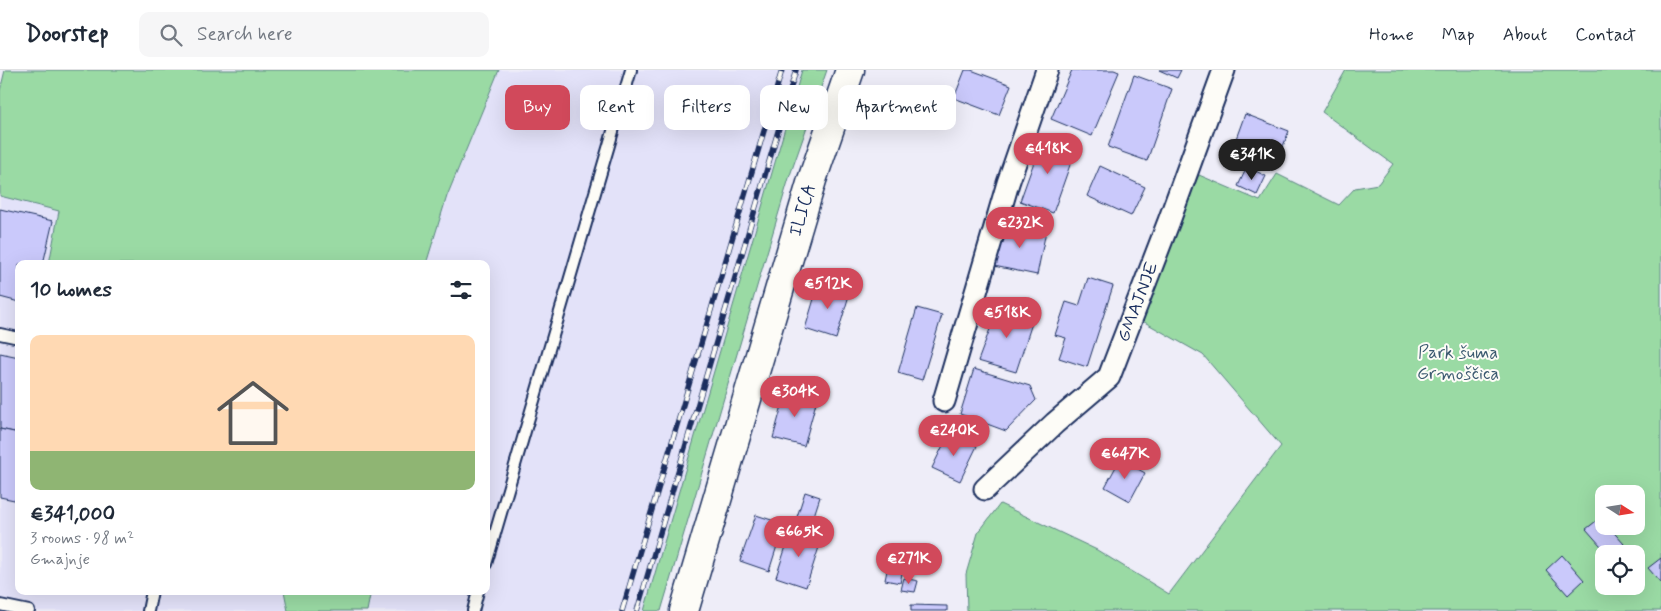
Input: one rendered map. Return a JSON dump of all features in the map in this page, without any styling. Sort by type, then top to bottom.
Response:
[{"type":"main road","name":"ILICA","points":[[684,611],[812,180],[850,70]]},
{"type":"street","points":[[944,401],[1008,183],[1047,70]]},
{"type":"street","name":"GMAJNJE","points":[[985,489],[1055,422],[1109,378],[1224,70]]},
{"type":"lane","points":[[490,550],[632,70]]},
{"type":"lane","points":[[0,334],[15,337]]},
{"type":"lane","points":[[148,611],[151,595]]},
{"type":"lane","points":[[473,611],[477,595]]},
{"type":"lane","points":[[0,605],[29,611]]},
{"type":"shaded area","points":[[499,70],[802,70],[798,85],[760,85],[760,130],[784,130],[644,611],[367,611],[370,595],[490,595],[490,260],[427,260],[447,196]]},
{"type":"shaded area","points":[[0,196],[59,211],[50,260],[15,260],[15,595],[285,595],[288,611],[0,611]]},
{"type":"green space","points":[[5,70],[499,70],[447,196],[427,260],[50,260],[59,211],[0,196],[0,91]]},
{"type":"green space","points":[[802,70],[827,70],[822,85],[798,85]]},
{"type":"green space","name":"Park šuma Grmoščica","points":[[1346,70],[1661,70],[1661,611],[967,611],[966,574],[978,533],[1000,504],[1097,550],[1169,594],[1281,446],[1203,355],[1139,319],[1177,220],[1199,175],[1260,201],[1277,174],[1339,205],[1355,188],[1378,184],[1393,164],[1322,112]]},
{"type":"green space","points":[[784,130],[806,130],[789,178],[661,611],[644,611]]},
{"type":"green space","points":[[285,595],[370,595],[367,611],[288,611]]},
{"type":"building","points":[[965,70],[971,70],[1011,85],[999,115],[956,99],[956,93]]},
{"type":"building","points":[[1072,70],[1114,70],[1119,72],[1092,136],[1051,119]]},
{"type":"building","points":[[1159,70],[1181,70],[1177,78]]},
{"type":"building","points":[[1134,75],[1172,89],[1147,161],[1108,147]]},
{"type":"building","points":[[1245,114],[1289,131],[1276,164],[1233,147]]},
{"type":"building","points":[[1043,137],[1076,148],[1053,213],[1020,201]]},
{"type":"building","points":[[1100,166],[1145,187],[1131,216],[1087,196]]},
{"type":"building","points":[[1247,167],[1266,176],[1257,195],[1238,186]]},
{"type":"building","points":[[0,209],[53,221],[44,260],[15,260],[15,301],[0,297]]},
{"type":"building","points":[[1004,222],[1046,231],[1037,275],[994,266]]},
{"type":"building","points":[[1088,278],[1113,286],[1087,367],[1059,358],[1066,338],[1055,335],[1066,302],[1079,306]]},
{"type":"building","points":[[819,282],[850,292],[836,339],[805,329]]},
{"type":"building","points":[[999,305],[1034,317],[1016,372],[978,361]]},
{"type":"building","points":[[917,308],[942,315],[922,380],[898,373]]},
{"type":"building","points":[[0,353],[15,356],[15,432],[0,429]]},
{"type":"building","points":[[974,369],[1030,386],[1036,400],[1006,431],[960,414]]},
{"type":"building","points":[[786,391],[817,399],[804,446],[773,438]]},
{"type":"building","points":[[0,429],[15,432],[15,500],[0,497]]},
{"type":"building","points":[[949,433],[977,446],[960,481],[932,468]]},
{"type":"building","points":[[1120,459],[1145,473],[1130,501],[1105,487]]},
{"type":"building","points":[[805,492],[820,497],[810,528],[795,523]]},
{"type":"building","points":[[756,515],[784,524],[769,571],[740,561]]},
{"type":"building","points":[[1595,522],[1595,535],[1616,535],[1624,544],[1600,545],[1586,529]]},
{"type":"building","points":[[792,528],[822,538],[806,587],[776,577]]},
{"type":"building","points":[[1562,555],[1584,580],[1568,595],[1546,570]]},
{"type":"building","points":[[1661,558],[1661,583],[1648,568]]},
{"type":"building","points":[[888,566],[903,569],[900,583],[885,580]]},
{"type":"building","points":[[904,578],[918,581],[915,592],[901,590]]},
{"type":"building","points":[[911,605],[947,606],[947,611],[911,611]]},
{"type":"railway","points":[[622,611],[782,70]]},
{"type":"railway","points":[[637,611],[796,70]]}]
